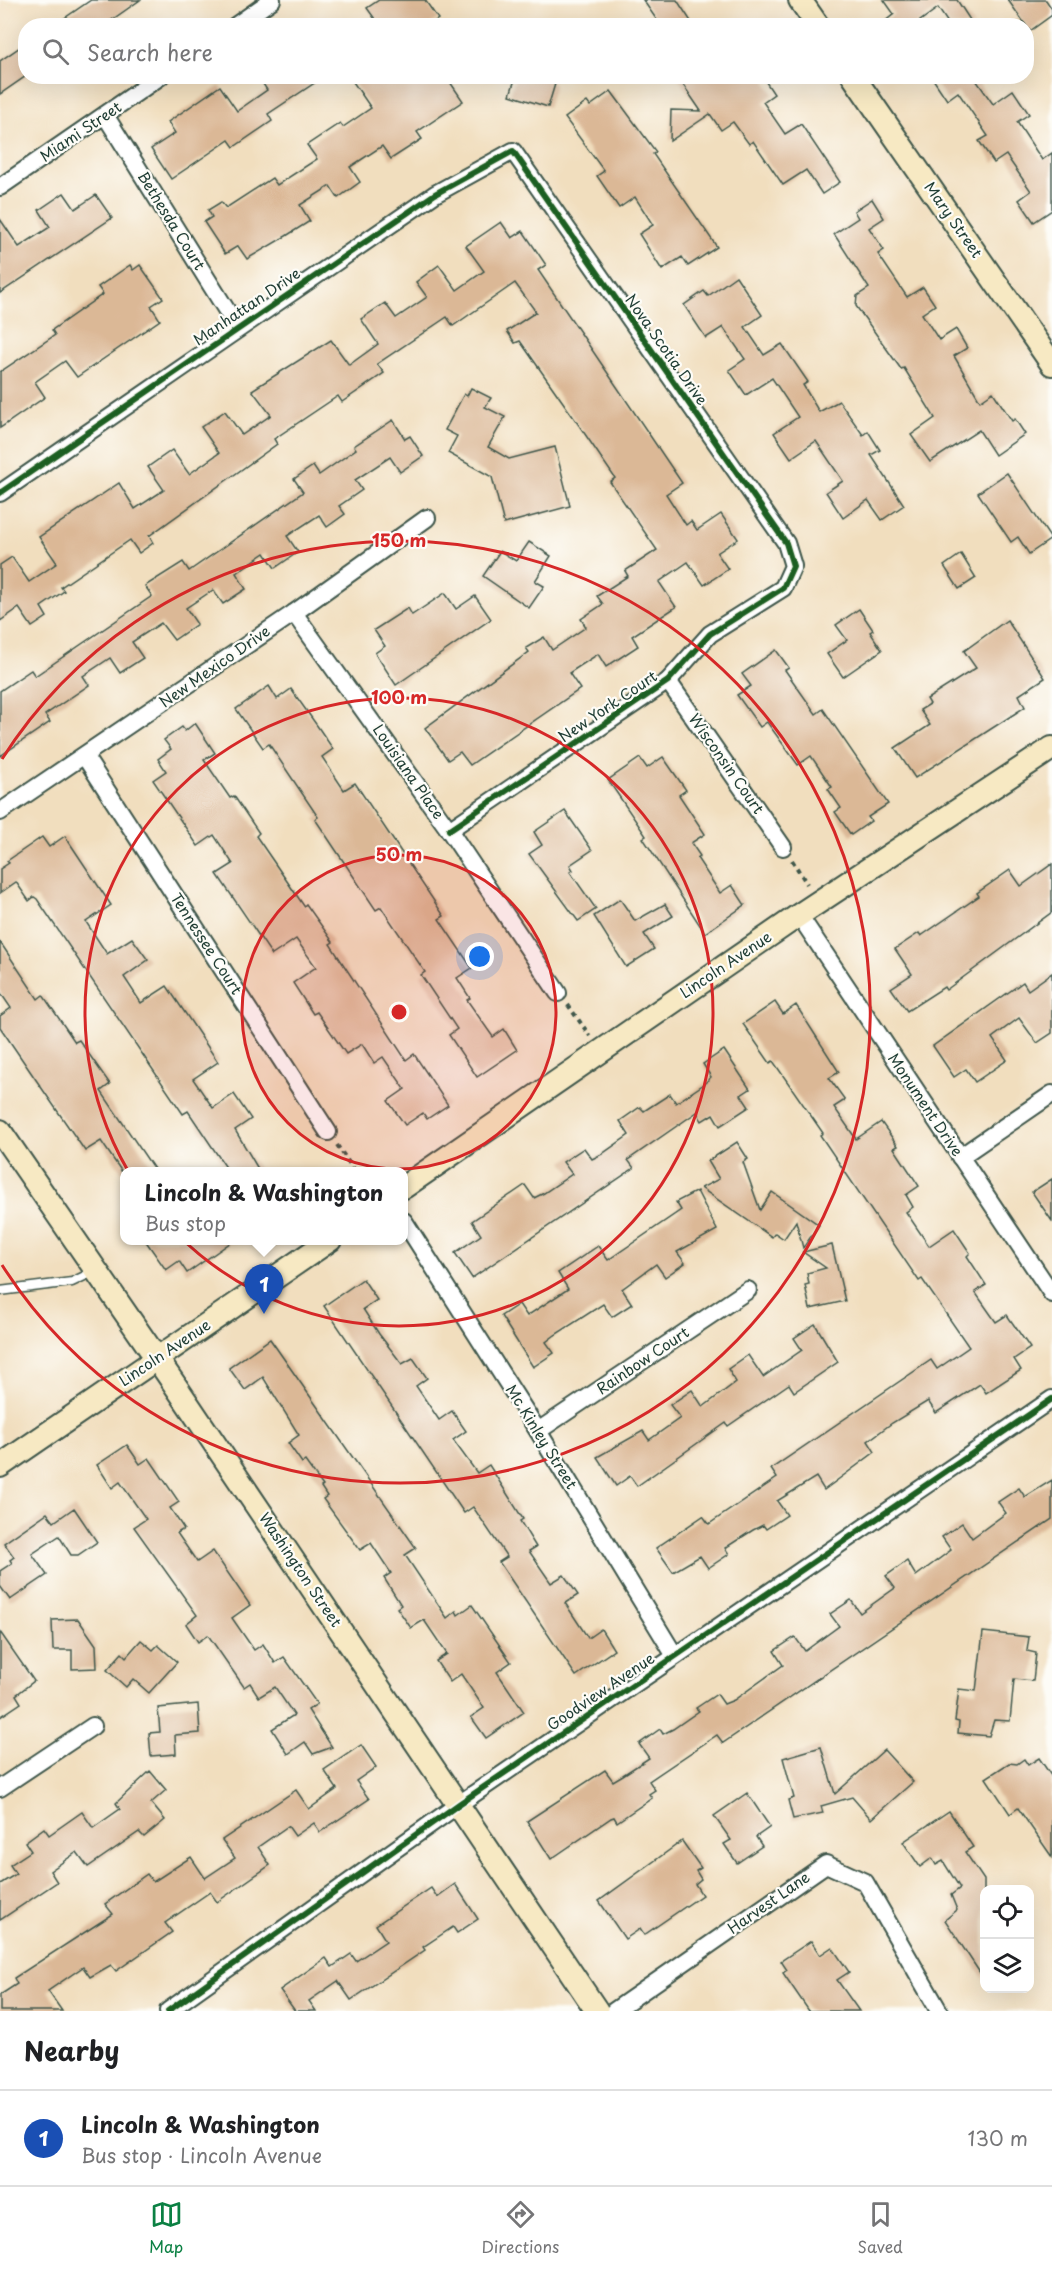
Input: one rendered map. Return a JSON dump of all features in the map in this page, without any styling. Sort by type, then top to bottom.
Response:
[{"type":"street","points":[[246,18],[272,0]]},
{"type":"street","points":[[800,0],[812,18]]},
{"type":"street","name":"Miami Street","points":[[0,187],[150,84]]},
{"type":"street","name":"Mary Street","points":[[859,84],[1052,364]]},
{"type":"street","name":"Bethesda Court","points":[[105,115],[237,327]]},
{"type":"street","name":"Manhattan Drive","points":[[0,493],[237,327],[435,194],[513,151]]},
{"type":"street","name":"Nova Scotia Drive","points":[[513,151],[786,543],[793,566]]},
{"type":"street","name":"New Mexico Drive","points":[[0,812],[85,757],[427,518]]},
{"type":"street","name":"New York Court","points":[[449,830],[668,681],[710,634],[783,588],[793,566]]},
{"type":"street","name":"Louisiana Place","points":[[294,613],[449,830],[558,993]]},
{"type":"street","name":"Wisconsin Court","points":[[668,681],[783,847]]},
{"type":"street","name":"Lincoln Avenue","points":[[408,1184],[799,915],[1052,748]]},
{"type":"street","name":"Tennessee Court","points":[[85,757],[328,1132]]},
{"type":"street","name":"Monument Drive","points":[[799,915],[1052,1294]]},
{"type":"street","points":[[960,1157],[1052,1094]]},
{"type":"street","name":"Washington Street","points":[[0,1131],[459,1804],[597,2011]]},
{"type":"street","name":"Mc Kinley Street","points":[[408,1227],[538,1431],[675,1656]]},
{"type":"street","name":"Lincoln Avenue","points":[[0,1466],[323,1245]]},
{"type":"street","name":"Rainbow Court","points":[[538,1431],[748,1290]]},
{"type":"street","name":"Goodview Avenue","points":[[168,2011],[459,1804],[1052,1399]]},
{"type":"street","points":[[0,1788],[93,1726]]},
{"type":"street","name":"Harvest Lane","points":[[614,2011],[826,1864],[865,1882],[939,2011]]},
{"type":"lane","points":[[0,1291],[72,1282],[96,1270]]},
{"type":"path","points":[[783,847],[819,902]]},
{"type":"path","points":[[558,993],[601,1051]]},
{"type":"path","points":[[328,1132],[352,1167]]},
{"type":"building","points":[[91,0],[140,0],[114,18],[65,18]]},
{"type":"building","points":[[379,0],[425,0],[437,18],[374,18],[367,8]]},
{"type":"building","points":[[643,0],[677,0],[689,18],[655,18]]},
{"type":"building","points":[[884,0],[957,0],[969,18],[945,18],[938,8],[924,18],[889,18],[894,14]]},
{"type":"building","points":[[1008,0],[1046,0],[1052,9],[1052,15],[1034,28],[1034,18],[1021,18]]},
{"type":"building","points":[[18,49],[18,82],[0,94],[0,61]]},
{"type":"building","points":[[263,84],[313,84],[268,114],[272,121],[234,147],[229,140],[171,179],[151,149],[175,133],[168,122],[220,86],[237,111],[267,90]]},
{"type":"building","points":[[354,84],[451,84],[463,101],[417,132],[422,139],[391,159],[382,146],[350,167],[360,182],[338,198],[330,186],[300,205],[310,221],[247,259],[238,246],[225,254],[204,222],[212,217],[208,210],[221,202],[226,208],[272,178],[277,185],[317,159],[307,145],[340,123],[343,127],[371,108]]},
{"type":"building","points":[[513,84],[555,84],[548,107],[510,95]]},
{"type":"building","points":[[682,84],[767,84],[774,94],[763,102],[785,134],[801,124],[840,182],[822,194],[806,170],[783,185],[753,141],[749,144],[733,122],[721,130],[710,114],[670,141],[671,110],[701,111]]},
{"type":"building","points":[[936,84],[979,84],[993,104],[1013,90],[1029,114],[1017,122],[1042,160],[1052,153],[1052,210],[1034,222],[1019,200],[1031,191],[1006,155],[994,163],[979,141],[988,136],[958,92],[947,100]]},
{"type":"building","points":[[611,91],[656,152],[653,154],[717,247],[688,266],[682,257],[662,270],[639,234],[653,225],[635,197],[619,208],[597,176],[604,171],[565,118],[587,102],[590,106]]},
{"type":"building","points":[[64,193],[75,209],[96,195],[112,218],[0,293],[0,219],[19,247],[50,227],[39,210]]},
{"type":"building","points":[[872,199],[884,218],[869,228],[884,250],[878,254],[907,297],[923,287],[935,305],[922,314],[939,340],[956,329],[967,348],[954,356],[980,401],[993,392],[1012,421],[1015,419],[1025,434],[995,455],[979,430],[930,462],[911,435],[935,418],[904,368],[901,369],[856,306],[857,296],[869,288],[834,234],[858,218],[854,211]]},
{"type":"building","points":[[501,222],[512,238],[523,231],[546,265],[538,270],[682,483],[666,494],[686,525],[691,521],[697,530],[721,514],[738,539],[717,553],[728,569],[704,585],[688,562],[659,582],[676,607],[632,636],[638,646],[606,667],[598,654],[569,673],[580,689],[470,765],[460,752],[448,760],[425,728],[529,652],[526,648],[544,637],[552,650],[586,627],[581,619],[603,604],[597,596],[628,576],[625,571],[657,550],[610,482],[615,478],[574,418],[520,341],[515,343],[507,331],[536,312],[515,283],[453,326],[447,317],[377,364],[384,373],[342,402],[338,396],[274,439],[277,444],[149,536],[153,543],[139,553],[130,540],[61,587],[64,591],[41,607],[47,617],[32,627],[19,608],[0,621],[0,565],[12,557],[29,582],[57,563],[39,537],[119,483],[135,509],[164,490],[148,467],[172,450],[189,474],[219,453],[201,427],[225,411],[242,435],[271,415],[252,390],[331,340],[349,365],[378,344],[361,319],[385,303],[396,318],[427,297],[416,282],[439,265],[457,290],[484,271],[466,246]]},
{"type":"building","points":[[130,265],[133,270],[140,265],[163,298],[151,306],[160,320],[77,377],[65,361],[35,382],[45,397],[0,428],[0,372],[55,335],[52,330],[103,294],[98,287]]},
{"type":"building","points":[[736,276],[762,315],[745,327],[764,355],[782,344],[808,382],[803,385],[819,412],[839,401],[863,435],[868,431],[880,450],[871,455],[904,505],[882,520],[868,500],[843,518],[826,492],[843,481],[816,441],[791,458],[774,433],[798,417],[772,378],[746,395],[729,370],[745,359],[723,327],[706,338],[684,305],[704,291],[708,296]]},
{"type":"building","points":[[471,388],[491,398],[485,407],[505,417],[488,447],[509,459],[555,447],[570,506],[504,524],[492,477],[448,453],[457,436],[445,430],[464,394],[467,396]]},
{"type":"building","points":[[393,420],[405,439],[410,436],[423,456],[400,472],[390,457],[355,480],[362,490],[339,506],[345,514],[327,527],[319,515],[287,536],[298,552],[275,568],[265,553],[236,573],[246,589],[223,604],[213,590],[186,608],[197,624],[174,640],[161,623],[132,642],[143,658],[120,673],[110,658],[83,676],[89,685],[45,715],[50,722],[0,756],[0,691],[31,670],[35,676],[152,596],[145,586],[183,562],[189,571],[303,492],[294,479],[313,466],[319,475],[356,449],[354,446]]},
{"type":"building","points":[[1007,473],[1051,539],[1029,554],[1018,537],[1011,542],[978,493]]},
{"type":"building","points":[[529,542],[551,556],[535,581],[544,586],[529,608],[483,576],[500,551],[516,561]]},
{"type":"building","points":[[961,554],[976,578],[959,589],[944,566]]},
{"type":"building","points":[[445,593],[456,609],[475,596],[491,619],[396,685],[375,653],[385,646],[374,630],[408,608],[412,615]]},
{"type":"building","points":[[859,609],[873,630],[870,632],[882,650],[843,677],[827,654],[847,640],[836,625]]},
{"type":"building","points":[[1007,620],[1045,678],[1019,695],[1025,707],[915,778],[895,748],[930,725],[920,710],[930,704],[927,699],[976,668],[964,651]]},
{"type":"building","points":[[776,650],[789,668],[785,670],[816,714],[823,709],[888,804],[868,817],[871,821],[851,835],[835,812],[841,808],[828,789],[832,787],[811,756],[798,765],[767,722],[760,727],[737,695],[751,686],[742,674]]},
{"type":"building","points":[[269,686],[277,699],[291,689],[333,749],[322,757],[344,790],[355,783],[444,916],[439,919],[472,968],[457,978],[470,998],[467,1000],[493,1037],[504,1029],[517,1050],[477,1077],[449,1035],[457,1029],[421,975],[425,972],[381,907],[376,910],[315,819],[318,817],[269,744],[263,748],[236,709]]},
{"type":"building","points":[[195,723],[215,753],[204,760],[230,798],[234,796],[259,833],[256,836],[304,906],[306,904],[333,942],[330,944],[406,1060],[414,1054],[448,1105],[427,1119],[423,1113],[405,1125],[388,1101],[405,1089],[383,1057],[374,1063],[362,1044],[346,1054],[317,1012],[313,1014],[293,983],[316,967],[296,939],[272,955],[217,874],[233,864],[214,835],[198,846],[153,780],[166,771],[158,759],[171,749],[164,740],[182,727],[185,731]]},
{"type":"building","points":[[663,757],[686,790],[679,795],[705,834],[691,843],[700,856],[697,858],[720,893],[732,885],[745,905],[705,933],[643,838],[646,836],[608,780],[640,758],[647,768]]},
{"type":"building","points":[[565,811],[592,850],[570,865],[573,870],[570,872],[596,909],[578,921],[529,854],[542,845],[534,832]]},
{"type":"building","points":[[65,836],[111,905],[86,922],[107,954],[132,938],[148,960],[124,977],[141,1003],[167,986],[218,1062],[193,1079],[213,1108],[234,1094],[251,1119],[235,1130],[257,1167],[226,1167],[188,1111],[183,1114],[37,899],[34,897],[29,901],[16,882],[0,893],[0,869],[9,863],[7,861],[42,837],[49,847]]},
{"type":"building","points":[[1052,864],[1052,912],[946,990],[944,987],[907,1011],[891,988],[912,974],[895,949],[919,933],[921,936],[979,896],[977,893],[1010,870],[1021,886]]},
{"type":"building","points":[[620,899],[635,921],[665,904],[673,916],[644,934],[654,949],[626,967],[594,916]]},
{"type":"building","points":[[0,942],[38,999],[43,995],[75,1042],[79,1040],[110,1084],[101,1091],[153,1167],[120,1167],[120,1169],[101,1141],[85,1151],[0,1027],[0,1016],[11,1008],[0,992]]},
{"type":"building","points":[[1052,973],[1052,1033],[1037,1043],[1019,1018],[992,1038],[1007,1060],[975,1082],[966,1069],[954,1077],[933,1046],[1023,982],[1028,990]]},
{"type":"building","points":[[775,1002],[783,1014],[796,1005],[839,1072],[829,1078],[845,1100],[834,1107],[856,1139],[881,1122],[898,1146],[894,1148],[919,1186],[906,1195],[913,1207],[906,1212],[929,1246],[954,1229],[970,1253],[967,1256],[986,1285],[975,1292],[996,1322],[1007,1315],[1030,1348],[1014,1359],[1021,1370],[986,1393],[980,1384],[936,1413],[928,1401],[868,1441],[875,1452],[824,1490],[816,1477],[777,1501],[787,1515],[766,1529],[763,1525],[753,1530],[725,1548],[729,1554],[708,1568],[700,1556],[673,1572],[656,1548],[703,1516],[709,1524],[777,1478],[771,1469],[931,1360],[937,1369],[969,1347],[922,1279],[919,1281],[820,1135],[823,1133],[773,1061],[770,1063],[743,1024]]},
{"type":"building","points":[[724,1050],[750,1089],[741,1095],[749,1107],[720,1126],[713,1114],[702,1121],[697,1112],[628,1160],[634,1168],[472,1278],[455,1253],[481,1235],[472,1221],[525,1185],[534,1198],[544,1193],[572,1174],[563,1162],[584,1148],[592,1159],[602,1154],[629,1135],[620,1121],[640,1107],[644,1111],[670,1094],[676,1103],[704,1084],[711,1077],[703,1064]]},
{"type":"building","points":[[737,1142],[748,1159],[743,1162],[760,1210],[772,1192],[819,1225],[803,1248],[796,1221],[784,1239],[775,1233],[772,1237],[701,1188],[719,1179],[708,1161]]},
{"type":"building","points":[[1052,1179],[1052,1221],[1032,1192]]},
{"type":"building","points":[[697,1191],[717,1230],[677,1252],[685,1263],[665,1277],[656,1264],[622,1289],[632,1304],[612,1317],[603,1304],[555,1335],[546,1342],[554,1353],[533,1367],[501,1316],[519,1304],[527,1316],[568,1289],[558,1273],[598,1246],[608,1260],[681,1210],[676,1202]]},
{"type":"building","points":[[148,1245],[227,1245],[187,1273],[179,1261],[166,1270]]},
{"type":"building","points":[[832,1245],[845,1301],[810,1309],[805,1285],[809,1284],[807,1273],[826,1268],[803,1252]]},
{"type":"building","points":[[363,1279],[377,1300],[363,1309],[379,1334],[402,1364],[413,1358],[427,1378],[416,1386],[439,1420],[452,1411],[466,1431],[453,1440],[477,1473],[489,1465],[523,1519],[520,1521],[536,1547],[529,1551],[551,1583],[564,1575],[578,1595],[565,1603],[588,1638],[601,1629],[614,1650],[576,1676],[499,1562],[507,1557],[473,1507],[464,1513],[324,1306]]},
{"type":"building","points":[[815,1324],[838,1362],[794,1392],[789,1384],[728,1426],[726,1423],[637,1486],[630,1476],[616,1486],[597,1457],[643,1431],[649,1440],[680,1418],[670,1405],[692,1390],[703,1407],[736,1382],[728,1369],[748,1355],[763,1377],[802,1350],[794,1338]]},
{"type":"building","points":[[270,1339],[416,1548],[405,1555],[447,1618],[456,1611],[458,1615],[472,1605],[511,1662],[497,1672],[524,1712],[486,1738],[471,1717],[484,1708],[461,1674],[450,1682],[436,1661],[447,1654],[424,1620],[411,1628],[397,1608],[401,1605],[384,1578],[391,1573],[371,1543],[360,1550],[323,1499],[327,1496],[321,1487],[323,1486],[305,1461],[302,1463],[288,1443],[299,1435],[263,1377],[245,1390],[229,1368]]},
{"type":"building","points":[[127,1445],[140,1464],[149,1458],[179,1502],[170,1508],[184,1529],[177,1533],[197,1562],[213,1551],[250,1605],[232,1618],[254,1650],[263,1644],[275,1663],[284,1657],[317,1704],[308,1710],[332,1747],[313,1754],[305,1742],[288,1754],[272,1729],[294,1715],[275,1687],[259,1697],[250,1683],[244,1687],[208,1635],[198,1642],[186,1624],[197,1615],[134,1527],[146,1519],[120,1482],[112,1488],[97,1465]]},
{"type":"building","points":[[1052,1480],[1052,1519],[723,1743],[717,1735],[649,1781],[655,1790],[649,1794],[652,1798],[617,1822],[614,1817],[611,1818],[551,1859],[527,1821],[605,1770],[613,1781],[623,1775],[649,1758],[639,1744],[660,1729],[663,1734],[673,1729],[699,1711],[696,1708],[717,1694],[724,1704],[734,1700],[783,1665],[774,1651],[795,1637],[805,1651],[839,1626],[830,1614],[851,1600],[860,1613],[895,1588],[886,1576],[907,1561],[916,1576],[951,1550],[942,1537],[962,1523],[972,1538],[1006,1513],[998,1502],[1019,1488],[1025,1497]]},
{"type":"building","points":[[74,1508],[97,1542],[78,1555],[71,1555],[59,1536],[32,1554],[47,1575],[10,1600],[0,1586],[0,1571],[12,1563],[10,1560],[14,1557],[4,1543],[47,1513],[54,1522]]},
{"type":"building","points":[[78,1619],[96,1645],[97,1668],[72,1669],[72,1650],[53,1650],[52,1620]]},
{"type":"building","points":[[0,1632],[34,1681],[16,1695],[21,1703],[0,1717]]},
{"type":"building","points":[[983,1632],[1029,1637],[1027,1651],[1036,1653],[1033,1681],[1014,1679],[1010,1721],[994,1720],[989,1736],[958,1733],[959,1722],[955,1721],[959,1689],[976,1691]]},
{"type":"building","points":[[141,1640],[153,1650],[158,1645],[177,1662],[149,1693],[133,1679],[126,1687],[107,1670],[122,1653],[126,1657]]},
{"type":"building","points":[[198,1704],[200,1733],[175,1735],[176,1754],[151,1756],[149,1733],[160,1732],[158,1708]]},
{"type":"building","points":[[361,1745],[376,1767],[356,1781],[369,1799],[320,1832],[314,1823],[295,1836],[288,1826],[258,1847],[270,1865],[217,1902],[210,1892],[165,1923],[172,1932],[116,1971],[111,1965],[90,1977],[83,1967],[48,1991],[62,2011],[0,2011],[0,1995],[17,1984],[14,1978],[113,1914],[105,1904],[147,1874],[153,1882],[191,1857],[205,1878],[235,1858],[222,1840],[296,1790],[309,1809],[337,1789],[324,1770]]},
{"type":"building","points":[[821,1747],[835,1794],[884,1750],[913,1782],[871,1819],[852,1797],[821,1806],[823,1813],[793,1819],[788,1800],[794,1798],[783,1758]]},
{"type":"building","points":[[1039,1758],[1052,1777],[1052,1857],[1018,1808],[1010,1814],[986,1778],[1009,1763],[1017,1764],[1024,1759],[1028,1765]]},
{"type":"building","points":[[150,1771],[166,1790],[151,1803],[165,1820],[144,1837],[139,1832],[88,1867],[77,1852],[50,1871],[57,1882],[0,1920],[0,1884],[16,1874],[10,1865],[31,1851],[25,1842],[44,1828],[49,1835],[82,1812],[93,1828],[120,1809],[116,1803]]},
{"type":"building","points":[[747,1793],[770,1827],[756,1837],[762,1846],[737,1863],[724,1844],[731,1840],[714,1816]]},
{"type":"building","points":[[949,1811],[973,1847],[965,1852],[984,1880],[984,1885],[980,1885],[980,1973],[945,1920],[957,1910],[951,1895],[960,1888],[943,1861],[936,1865],[932,1858],[920,1867],[903,1842]]},
{"type":"building","points":[[682,1841],[701,1868],[696,1871],[701,1879],[695,1884],[702,1895],[644,1935],[640,1929],[625,1939],[599,1901]]},
{"type":"building","points":[[455,1884],[478,1919],[457,1933],[453,1927],[423,1947],[425,1950],[351,2000],[338,1981],[309,2001],[316,2011],[295,2011],[280,1990],[326,1958],[332,1967],[351,1954],[356,1961],[386,1941],[376,1925],[431,1888],[437,1897]]},
{"type":"building","points":[[811,1941],[820,1955],[832,1947],[849,1972],[837,1980],[859,2011],[809,2011],[783,1973],[787,1970],[781,1961]]},
{"type":"cycle path","points":[[0,493],[435,194],[513,151],[786,543],[793,566],[783,588],[710,634],[668,681],[449,830]]},
{"type":"cycle path","points":[[168,2011],[459,1804],[1052,1399]]},
{"type":"place","name":"Lincoln & Washington","points":[[264,1314]]}]
